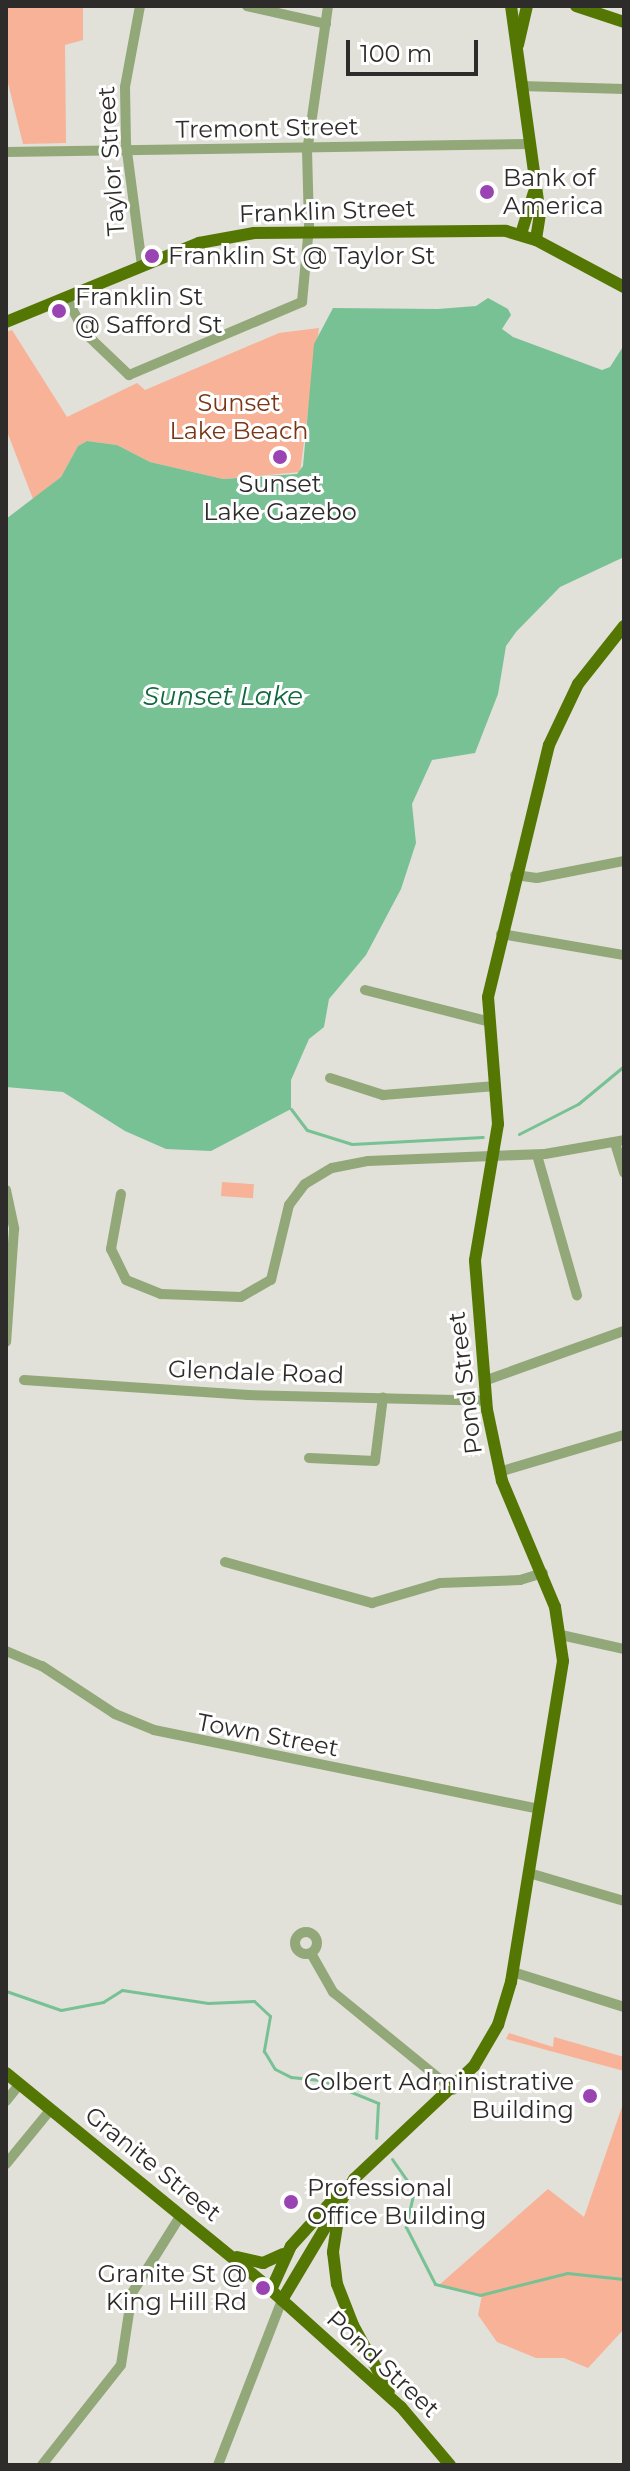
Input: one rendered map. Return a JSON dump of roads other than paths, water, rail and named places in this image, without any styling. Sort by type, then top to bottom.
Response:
[{"type":"main road","points":[[511,6],[534,189],[541,220],[536,240]]},
{"type":"main road","points":[[517,56],[527,6]]},
{"type":"main road","points":[[576,6],[624,22]]},
{"type":"main road","points":[[521,234],[534,189]]},
{"type":"main road","name":"Franklin Street","points":[[6,321],[220,237],[309,231],[475,229],[521,234],[624,287]]},
{"type":"main road","name":"Pond Street","points":[[450,2465],[401,2407],[271,2290],[291,2246],[349,2185],[453,2090],[495,2031],[513,1972],[562,1690],[561,1635],[543,1573],[499,1472],[486,1401],[475,1241],[494,1156],[496,1086],[487,1021],[501,934],[515,875],[558,722],[583,676],[624,626]]},
{"type":"main road","name":"Granite Street","points":[[6,2073],[271,2290]]},
{"type":"main road","points":[[349,2185],[334,2237],[336,2280],[369,2356],[401,2407]]},
{"type":"main road","name":"Pond Street","points":[[282,2300],[349,2185]]},
{"type":"main road","points":[[224,2250],[263,2263],[291,2246]]},
{"type":"street","name":"Taylor Street","points":[[140,6],[126,74],[126,150],[142,266]]},
{"type":"street","points":[[247,6],[326,24]]},
{"type":"street","points":[[66,297],[86,334],[132,375],[299,305],[307,291],[308,148],[328,6]]},
{"type":"street","points":[[521,86],[624,89]]},
{"type":"street","name":"Tremont Street","points":[[6,152],[529,144]]},
{"type":"street","points":[[515,875],[537,878],[624,861]]},
{"type":"street","points":[[501,934],[624,955]]},
{"type":"street","points":[[365,990],[487,1021]]},
{"type":"street","points":[[330,1078],[383,1095],[496,1086]]},
{"type":"street","points":[[121,1194],[111,1243],[115,1266],[126,1280],[161,1294],[241,1297],[259,1291],[275,1276],[289,1205],[318,1175],[360,1161],[537,1155],[620,1142],[624,1173]]},
{"type":"street","points":[[537,1155],[577,1295]]},
{"type":"street","points":[[6,1190],[14,1239],[6,1342]]},
{"type":"street","points":[[484,1381],[624,1331]]},
{"type":"street","name":"Glendale Road","points":[[24,1380],[248,1395],[486,1401]]},
{"type":"street","points":[[309,1458],[375,1461],[383,1397]]},
{"type":"street","points":[[499,1472],[624,1435]]},
{"type":"street","points":[[225,1562],[372,1603],[440,1583],[520,1580],[543,1573]]},
{"type":"street","points":[[561,1635],[624,1649]]},
{"type":"street","name":"Town Street","points":[[6,1651],[42,1666],[115,1714],[154,1730],[540,1809]]},
{"type":"street","points":[[529,1873],[624,1901]]},
{"type":"street","points":[[312,1955],[333,1992],[453,2090]]},
{"type":"street","points":[[513,1972],[624,2007]]},
{"type":"street","points":[[6,2101],[20,2084]]},
{"type":"street","points":[[6,2164],[51,2109]]},
{"type":"street","points":[[42,2465],[121,2365],[132,2293],[181,2215]]},
{"type":"street","points":[[218,2465],[282,2300]]},
{"type":"water","name":"Sunset Lake","points":[[488,298],[508,309],[511,315],[502,329],[513,337],[602,370],[610,367],[624,345],[624,557],[560,587],[516,632],[506,646],[498,694],[475,753],[432,760],[412,804],[416,843],[401,889],[366,955],[329,999],[324,1027],[309,1039],[291,1080],[291,1109],[211,1151],[166,1149],[125,1131],[63,1092],[6,1087],[6,519],[61,477],[78,446],[87,441],[117,445],[150,462],[223,479],[297,474],[303,466],[314,344],[333,308],[438,309],[476,306]]},
{"type":"waterway","points":[[519,1134],[578,1104],[624,1066]]},
{"type":"waterway","points":[[291,1109],[307,1130],[352,1144],[483,1137]]},
{"type":"waterway","points":[[6,1991],[61,2010],[103,2002],[122,1990],[208,2003],[254,2001],[270,2016],[264,2051],[275,2069],[291,2077],[322,2080],[378,2103],[376,2138]]},
{"type":"waterway","points":[[392,2159],[414,2191],[406,2227],[435,2284],[480,2295],[567,2273],[624,2279]]},
{"type":"place","name":"Bank of America","points":[[487,192]]},
{"type":"place","name":"Franklin St @ Taylor St","points":[[152,256]]},
{"type":"place","name":"Franklin St @ Safford St","points":[[59,311]]},
{"type":"place","name":"Sunset Lake Gazebo","points":[[280,457]]},
{"type":"place","name":"Colbert Administrative Building","points":[[590,2096]]},
{"type":"place","name":"Professional Office Building","points":[[291,2202]]},
{"type":"place","name":"Granite St @ King Hill Rd","points":[[263,2288]]},
{"type":"park label","name":"Sunset Lake Beach","points":[[239,417]]}]
